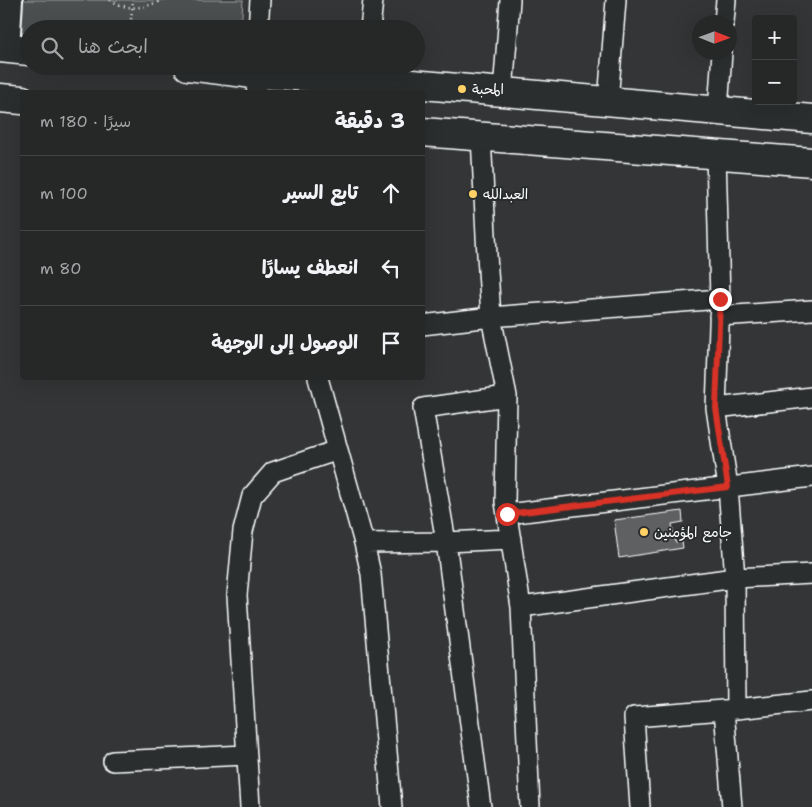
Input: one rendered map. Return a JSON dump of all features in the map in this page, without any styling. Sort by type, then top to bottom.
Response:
[{"type":"main road","points":[[255,77],[311,75]]},
{"type":"main road","points":[[381,75],[503,92],[812,119]]},
{"type":"main road","points":[[0,98],[20,100]]},
{"type":"main road","points":[[425,132],[812,162]]},
{"type":"street","points":[[10,0],[12,49]]},
{"type":"street","points":[[259,20],[260,0]]},
{"type":"street","points":[[371,20],[372,0]]},
{"type":"street","points":[[503,92],[510,0]]},
{"type":"street","points":[[608,102],[616,0]]},
{"type":"street","points":[[725,15],[726,0]]},
{"type":"street","points":[[718,111],[721,60]]},
{"type":"street","points":[[481,136],[492,317],[508,396],[505,502],[521,607],[530,807]]},
{"type":"street","points":[[716,155],[719,308],[716,408],[728,487],[735,578],[730,709],[732,807]]},
{"type":"street","points":[[425,325],[492,317],[719,308],[812,310]]},
{"type":"street","points":[[319,380],[371,574],[392,807]]},
{"type":"street","points":[[481,807],[446,542],[423,408],[508,396]]},
{"type":"street","points":[[716,408],[812,398]]},
{"type":"street","points":[[250,807],[237,595],[243,531],[252,496],[273,472],[338,450]]},
{"type":"street","points":[[507,514],[812,477]]},
{"type":"street","points":[[364,543],[511,539]]},
{"type":"street","points":[[521,607],[735,578],[812,574]]},
{"type":"street","points":[[640,807],[634,717],[812,701]]},
{"type":"street","points":[[113,761],[246,755]]},
{"type":"path","points":[[110,0],[132,8],[151,5],[162,0]]},
{"type":"path","points":[[131,20],[133,0]]},
{"type":"shaded area","points":[[18,0],[243,0],[242,20],[20,20],[20,32],[15,32]]},
{"type":"building","name":"جامع المؤمنين","points":[[682,511],[683,522],[672,524],[675,542],[682,541],[683,548],[619,558],[614,520]]},
{"type":"place","name":"المحبة","points":[[462,89]]},
{"type":"place","name":"العبدالله","points":[[473,194]]},
{"type":"place","name":"جامع المؤمنين","points":[[644,532]]},
{"type":"route","points":[[507,514],[728,487],[716,408],[720,299]]}]
